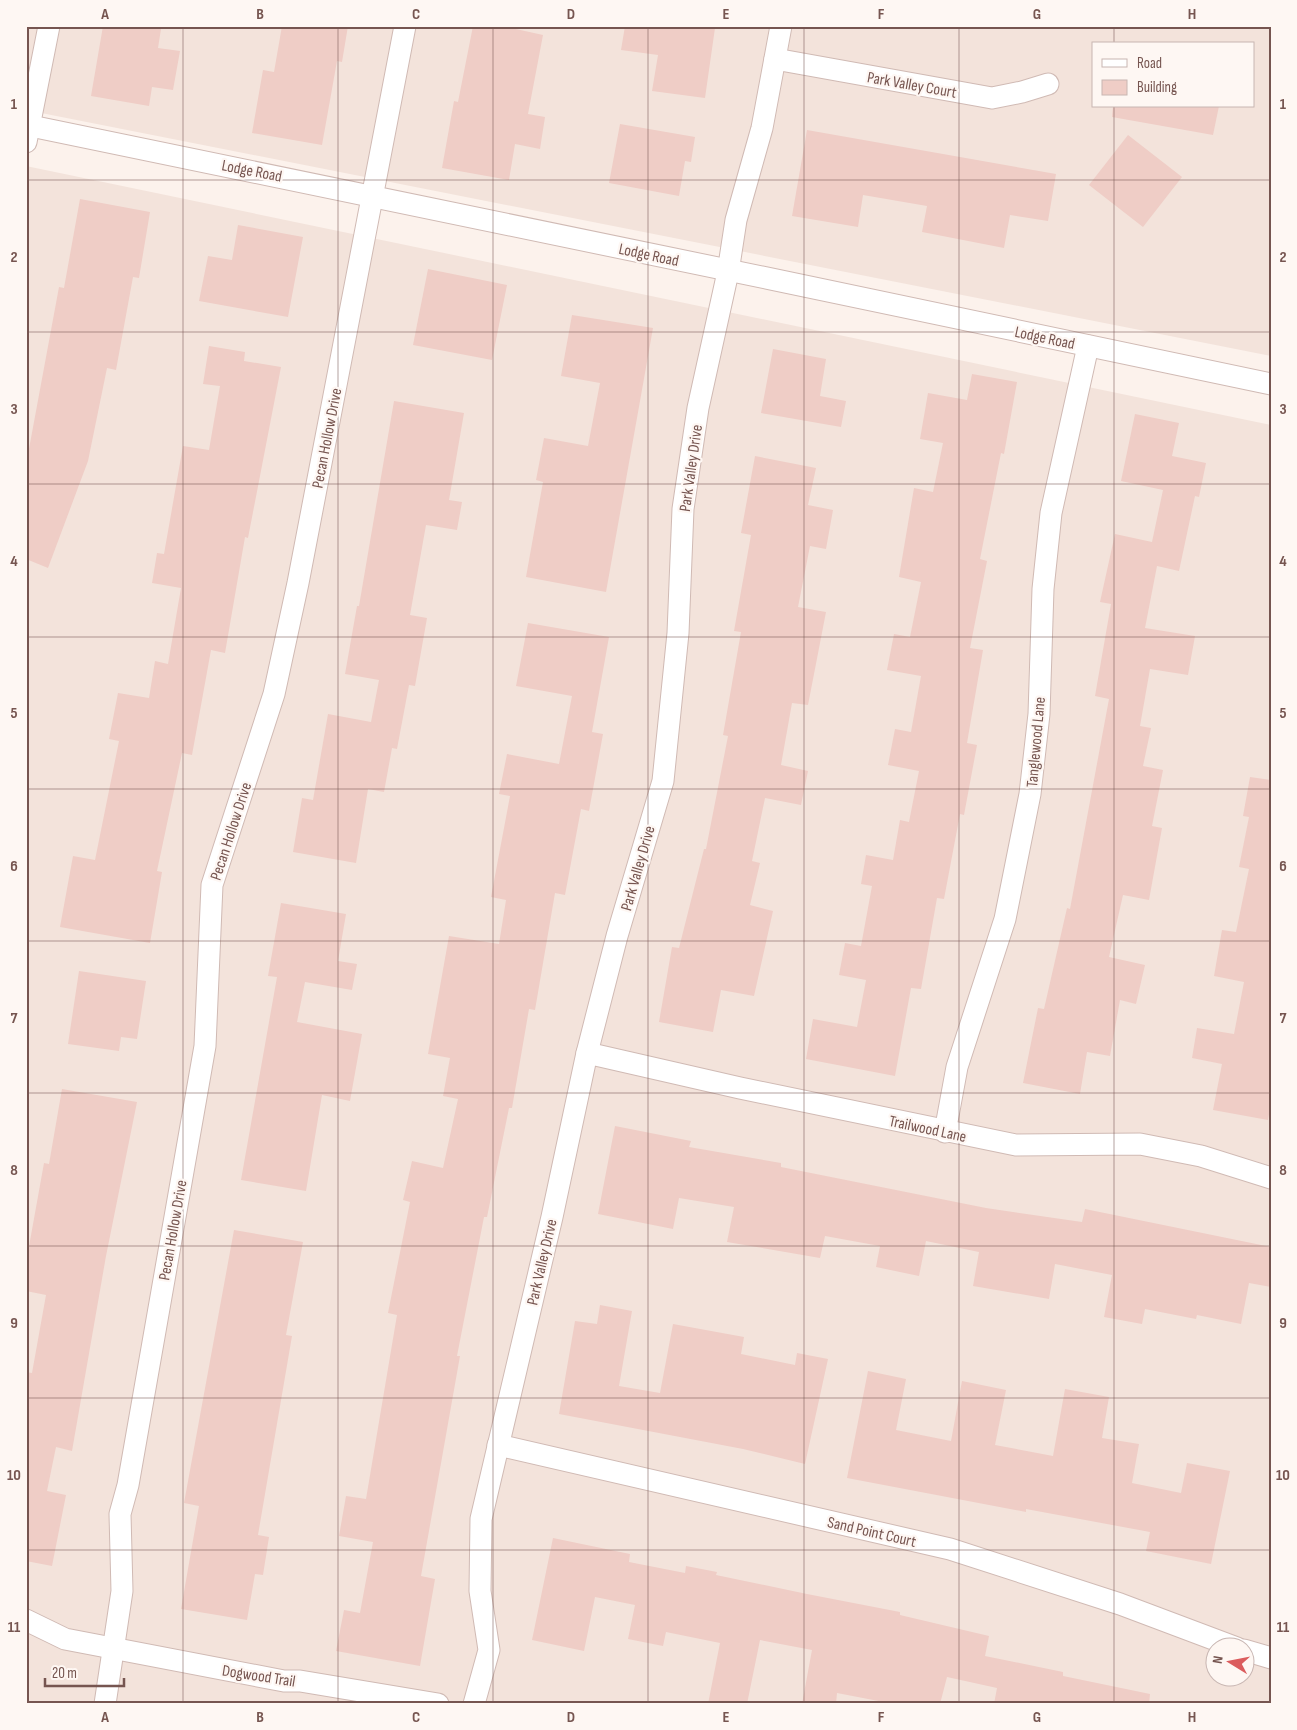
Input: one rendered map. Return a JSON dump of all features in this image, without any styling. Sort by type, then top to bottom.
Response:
[{"type":"street","points":[[27,131],[49,26]]},
{"type":"street","name":"Pecan Hollow Drive","points":[[105,1704],[122,1591],[120,1514],[128,1485],[204,1046],[212,885],[274,694],[298,583],[405,26]]},
{"type":"street","name":"Park Valley Drive","points":[[474,1704],[490,1650],[480,1591],[481,1518],[552,1217],[587,1053],[617,936],[663,781],[678,633],[683,509],[698,408],[728,272],[736,220],[762,128],[781,26]]},
{"type":"street","name":"Park Valley Court","points":[[775,59],[992,98],[1048,84]]},
{"type":"street","name":"Lodge Road","points":[[27,131],[372,194],[728,272],[1271,384]]},
{"type":"street","name":"Tanglewood Lane","points":[[944,1132],[957,1067],[1005,920],[1030,794],[1039,714],[1043,588],[1051,513],[1088,346]]},
{"type":"street","name":"Trailwood Lane","points":[[587,1053],[944,1132],[1016,1145],[1140,1144],[1200,1156],[1271,1178]]},
{"type":"street","name":"Sand Point Court","points":[[498,1445],[950,1548],[1120,1604],[1210,1638]]},
{"type":"street","name":"Dogwood Trail","points":[[26,1620],[65,1639],[284,1681],[300,1681],[438,1704]]},
{"type":"street","points":[[1254,1653],[1271,1658]]},
{"type":"shaded area","points":[[26,26],[1271,26],[1271,356],[26,110]]},
{"type":"shaded area","points":[[26,166],[1271,425],[1271,1704],[26,1704]]},
{"type":"building","points":[[103,26],[144,26],[161,29],[158,48],[180,51],[173,90],[152,87],[149,106],[91,96]]},
{"type":"building","points":[[282,26],[348,26],[342,62],[337,61],[322,145],[252,133],[263,70],[274,72]]},
{"type":"building","points":[[473,26],[502,26],[543,35],[528,114],[545,117],[540,149],[515,144],[509,180],[442,168],[454,101],[458,102]]},
{"type":"building","points":[[625,26],[715,28],[705,98],[652,91],[658,55],[621,50]]},
{"type":"building","points":[[1113,108],[1219,108],[1213,135],[1112,117]]},
{"type":"building","points":[[620,124],[695,137],[691,162],[685,161],[679,196],[609,183]]},
{"type":"building","points":[[807,130],[1056,174],[1048,221],[1010,215],[1004,248],[922,232],[927,206],[863,195],[858,227],[792,216]]},
{"type":"building","points":[[1128,135],[1182,177],[1143,227],[1089,185]]},
{"type":"building","points":[[80,199],[150,212],[139,278],[133,277],[116,370],[107,368],[88,461],[48,568],[26,559],[26,465],[59,287],[64,288]]},
{"type":"building","points":[[238,225],[303,237],[288,317],[199,301],[208,256],[232,260]]},
{"type":"building","points":[[428,269],[507,285],[492,360],[413,345]]},
{"type":"building","points":[[572,315],[653,328],[606,592],[526,577],[543,482],[536,480],[544,438],[588,446],[600,383],[561,376]]},
{"type":"building","points":[[209,346],[245,352],[244,361],[281,367],[248,538],[245,537],[225,653],[211,650],[192,755],[182,753],[157,871],[162,872],[150,943],[60,927],[73,856],[95,860],[119,741],[109,739],[118,693],[149,698],[155,661],[168,664],[181,588],[152,583],[157,553],[164,554],[183,446],[209,450],[220,386],[203,384]]},
{"type":"building","points":[[773,349],[826,359],[820,396],[846,401],[841,427],[761,413]]},
{"type":"building","points":[[972,374],[1017,382],[1004,454],[1001,453],[980,559],[987,561],[970,648],[983,650],[967,743],[977,745],[964,815],[960,814],[944,899],[937,898],[921,989],[911,988],[895,1076],[806,1059],[813,1019],[857,1027],[866,980],[839,975],[845,943],[861,946],[872,886],[861,884],[866,855],[893,860],[900,820],[909,822],[919,771],[888,765],[895,729],[911,732],[921,676],[887,670],[894,634],[910,637],[921,582],[899,577],[914,488],[933,492],[943,443],[920,439],[928,393],[967,400]]},
{"type":"building","points":[[394,401],[464,413],[449,500],[462,502],[457,530],[426,525],[410,615],[427,618],[415,686],[409,685],[397,749],[392,748],[384,792],[368,789],[356,863],[293,852],[302,798],[313,800],[328,714],[371,722],[379,680],[345,674],[357,606],[359,606]]},
{"type":"building","points":[[1135,414],[1179,423],[1172,456],[1206,463],[1199,497],[1195,496],[1179,571],[1157,566],[1145,628],[1195,636],[1188,675],[1150,669],[1140,726],[1151,728],[1143,766],[1163,770],[1152,826],[1162,828],[1149,900],[1123,895],[1109,957],[1145,965],[1136,1004],[1120,1000],[1110,1056],[1087,1052],[1080,1094],[1023,1083],[1038,1008],[1044,1009],[1067,908],[1070,909],[1109,699],[1095,696],[1111,604],[1100,602],[1115,534],[1152,542],[1163,490],[1121,481]]},
{"type":"building","points":[[755,456],[816,468],[808,505],[833,510],[826,549],[810,546],[798,607],[826,612],[808,705],[792,703],[781,765],[808,771],[801,805],[765,798],[752,861],[760,863],[750,905],[773,911],[754,996],[721,990],[713,1032],[659,1022],[672,947],[679,948],[704,849],[706,849],[728,736],[723,735],[741,632],[734,631],[751,535],[741,533]]},
{"type":"building","points":[[528,623],[609,637],[592,732],[603,734],[589,811],[581,809],[565,895],[555,893],[535,1010],[529,1009],[512,1108],[509,1108],[487,1217],[484,1217],[457,1356],[460,1356],[421,1576],[435,1579],[420,1666],[336,1651],[344,1610],[360,1613],[373,1542],[339,1536],[346,1496],[366,1499],[397,1315],[388,1313],[410,1202],[403,1200],[412,1161],[443,1168],[458,1099],[443,1096],[450,1058],[428,1054],[449,936],[499,944],[506,900],[491,897],[510,796],[499,794],[507,754],[559,764],[572,696],[516,686]]},
{"type":"building","points":[[1250,777],[1271,780],[1271,1103],[1268,1120],[1213,1110],[1222,1064],[1192,1058],[1197,1028],[1234,1034],[1244,982],[1214,976],[1222,930],[1236,932],[1249,869],[1239,867],[1249,817],[1243,816]]},
{"type":"building","points":[[281,903],[346,914],[338,961],[357,964],[352,990],[305,982],[297,1022],[362,1034],[350,1101],[322,1095],[306,1191],[241,1180],[277,977],[268,976]]},
{"type":"building","points":[[79,971],[146,981],[137,1039],[121,1037],[119,1051],[68,1044]]},
{"type":"building","points":[[62,1089],[137,1102],[106,1256],[72,1451],[56,1447],[47,1491],[66,1495],[52,1566],[26,1561],[26,1372],[32,1373],[46,1295],[26,1291],[26,1263],[44,1163],[49,1164]]},
{"type":"building","points":[[615,1126],[691,1141],[689,1147],[781,1163],[781,1167],[986,1208],[1082,1222],[1085,1209],[1271,1247],[1271,1287],[1249,1283],[1241,1324],[1197,1315],[1196,1319],[1145,1309],[1142,1324],[1104,1317],[1112,1275],[1055,1264],[1049,1299],[973,1286],[979,1252],[926,1241],[919,1276],[876,1267],[880,1246],[825,1236],[820,1258],[727,1242],[734,1207],[679,1198],[673,1229],[598,1214]]},
{"type":"building","points":[[234,1230],[303,1242],[286,1335],[292,1336],[258,1535],[269,1537],[263,1575],[255,1574],[247,1620],[181,1609],[199,1506],[184,1503]]},
{"type":"building","points":[[600,1305],[632,1311],[619,1386],[660,1393],[673,1324],[744,1337],[741,1354],[795,1365],[797,1353],[828,1359],[805,1464],[743,1449],[559,1414],[575,1321],[597,1324]]},
{"type":"building","points":[[868,1371],[906,1379],[896,1430],[951,1441],[962,1381],[1006,1390],[995,1445],[1053,1456],[1065,1389],[1109,1397],[1102,1438],[1139,1444],[1132,1483],[1181,1493],[1187,1463],[1230,1471],[1211,1564],[1146,1551],[1150,1532],[1026,1509],[1026,1512],[847,1478]]},
{"type":"building","points":[[553,1538],[630,1554],[629,1562],[685,1573],[686,1566],[717,1572],[716,1575],[900,1612],[900,1615],[989,1636],[985,1656],[1063,1672],[1063,1676],[1150,1694],[1149,1704],[994,1704],[997,1688],[947,1677],[940,1704],[894,1704],[837,1693],[836,1704],[802,1704],[812,1650],[760,1640],[747,1704],[708,1704],[720,1643],[666,1632],[663,1646],[628,1639],[635,1605],[595,1597],[584,1651],[532,1640]]}]
